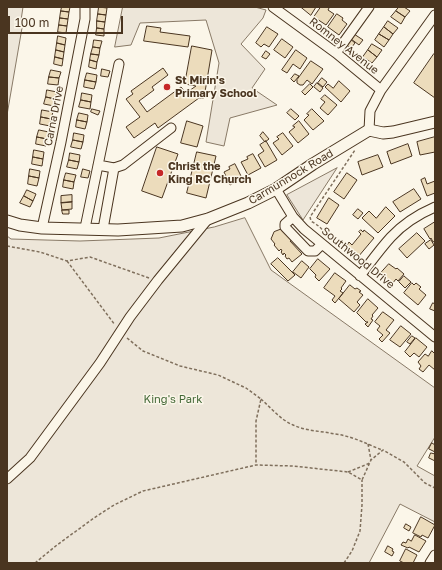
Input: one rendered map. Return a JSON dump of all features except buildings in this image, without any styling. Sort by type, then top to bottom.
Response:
[{"type":"main road","points":[[369,130],[383,133],[393,132],[435,122]]},
{"type":"main road","name":"Carmunnock Road","points":[[7,220],[20,225],[42,228],[118,230],[182,226],[208,219],[248,203],[276,188],[369,130]]},
{"type":"street","name":"Carna Drive","points":[[42,228],[61,142],[85,19],[85,7]]},
{"type":"street","name":"Romney Avenue","points":[[273,7],[336,53],[381,90]]},
{"type":"street","points":[[336,53],[368,7]]},
{"type":"street","points":[[369,130],[370,111],[381,90],[433,21]]},
{"type":"street","points":[[85,228],[119,64]]},
{"type":"street","points":[[98,165],[114,168],[123,165],[171,128]]},
{"type":"street","points":[[103,229],[114,168]]},
{"type":"street","name":"Southwood Drive","points":[[276,188],[293,217],[304,229],[435,337]]},
{"type":"street","points":[[360,276],[391,236],[407,223],[435,207]]},
{"type":"street","points":[[293,217],[285,224],[285,227],[308,251],[315,251],[322,244]]},
{"type":"street","points":[[7,479],[30,458],[100,363],[120,332],[157,281],[208,219]]},
{"type":"street","points":[[430,563],[435,555]]},
{"type":"path","points":[[322,244],[324,232],[312,221],[310,217],[356,148]]},
{"type":"path","points":[[7,246],[40,252],[67,261],[90,257],[157,281]]},
{"type":"path","points":[[67,261],[120,332],[143,351],[180,366],[218,375],[246,388],[262,399],[276,414],[291,424],[301,428],[356,439],[382,450],[404,462],[426,483],[435,488]]},
{"type":"path","points":[[256,465],[256,421],[262,399]]},
{"type":"path","points":[[344,563],[352,551],[360,531],[362,480],[371,460],[368,444]]},
{"type":"path","points":[[371,460],[382,450]]},
{"type":"path","points":[[348,472],[370,463]]},
{"type":"path","points":[[35,563],[57,545],[114,505],[144,491],[256,465],[293,466],[348,472],[362,480]]},
{"type":"green space","points":[[7,7],[23,7],[20,27],[22,28],[7,115]]},
{"type":"green space","points":[[123,7],[255,7],[266,10],[263,18],[241,44],[265,69],[252,88],[277,105],[230,118],[224,146],[206,142],[219,63],[206,20],[140,23],[131,45],[115,47]]},
{"type":"green space","points":[[337,168],[303,220],[287,195]]},
{"type":"green space","name":"King's Park","points":[[245,218],[271,270],[435,388],[435,437],[417,466],[435,476],[435,522],[400,504],[369,563],[7,563],[7,236],[11,239],[80,241],[159,238],[214,227]]},
{"type":"place","name":"St Mirin's Primary School","points":[[167,87]]},
{"type":"place","name":"Christ the King RC Church","points":[[160,173]]}]
